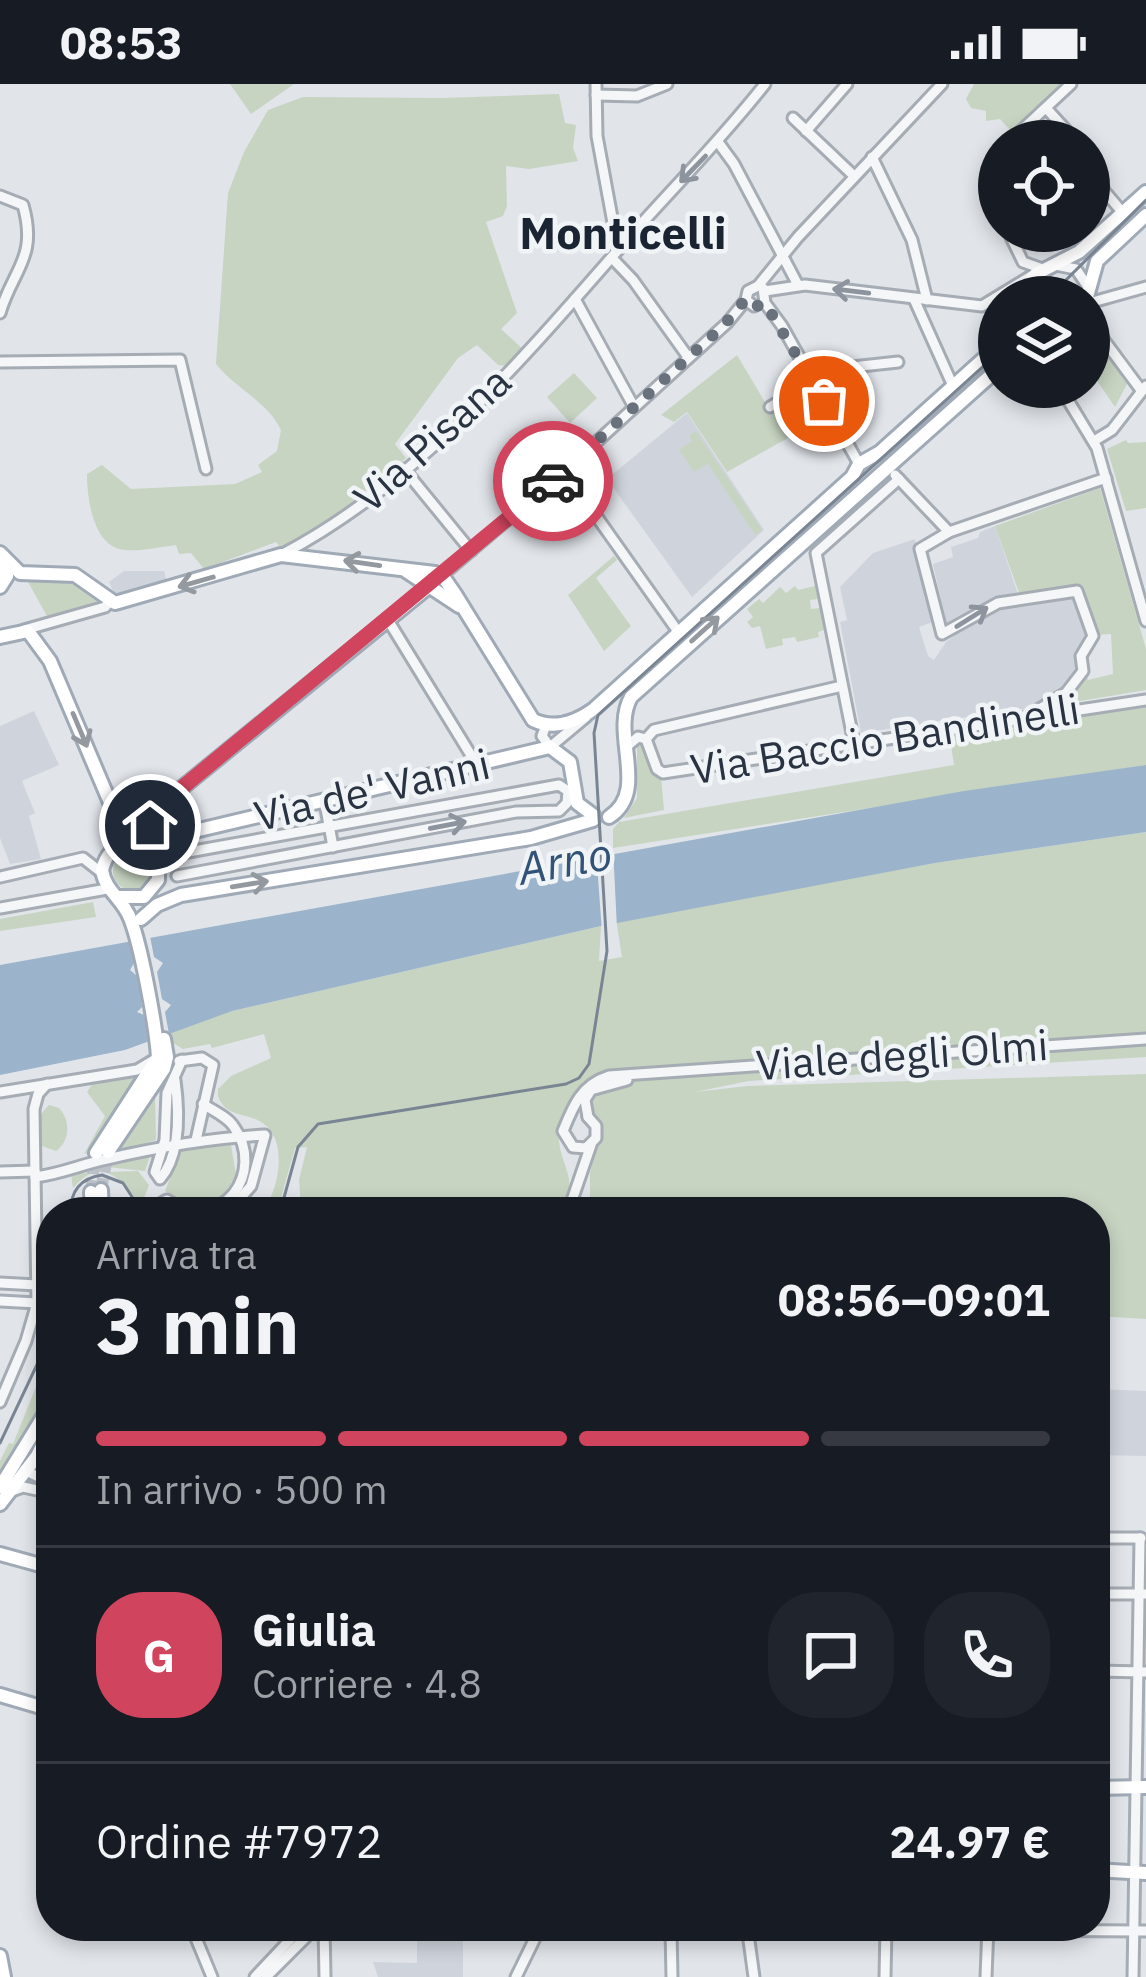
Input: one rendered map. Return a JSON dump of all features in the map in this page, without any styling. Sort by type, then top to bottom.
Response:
[{"type":"main road","points":[[1039,276],[1076,254],[1146,192]]},
{"type":"main road","points":[[1094,276],[1099,259],[1146,215]]},
{"type":"main road","points":[[281,555],[442,576],[533,720],[546,725],[571,723],[852,477],[857,461],[880,452],[978,364]]},
{"type":"main road","points":[[610,817],[628,794],[625,712],[637,691],[978,387]]},
{"type":"main road","points":[[0,553],[16,571],[75,575],[110,601]]},
{"type":"main road","name":"Via Pisana","points":[[110,601],[172,589],[281,555]]},
{"type":"main road","points":[[0,564],[7,576],[1,586]]},
{"type":"main road","points":[[399,568],[465,611]]},
{"type":"main road","points":[[136,843],[178,791],[427,588]]},
{"type":"main road","points":[[24,630],[45,651],[61,685],[120,826],[119,845]]},
{"type":"main road","name":"Via Pisana","points":[[0,638],[24,630]]},
{"type":"main road","points":[[522,706],[534,736],[526,754]]},
{"type":"main road","points":[[138,924],[157,905],[181,895],[530,838],[593,818],[575,799],[570,762],[550,747]]},
{"type":"main road","name":"Via de' Vanni","points":[[168,847],[182,834],[550,747]]},
{"type":"main road","points":[[138,924],[102,873],[106,857],[119,845],[136,843],[149,849],[159,863]]},
{"type":"main road","points":[[102,1153],[164,1057],[138,924],[168,847]]},
{"type":"main road","points":[[112,893],[130,900],[146,896]]},
{"type":"main road","points":[[3,1491],[36,1431]]},
{"type":"main road","points":[[3,1491],[36,1457]]},
{"type":"main road","points":[[0,1550],[36,1563]]},
{"type":"main road","points":[[0,1695],[36,1706]]},
{"type":"main road","points":[[1110,1788],[1142,1788]]},
{"type":"main road","points":[[1110,1871],[1141,1872]]},
{"type":"main road","points":[[0,1958],[2,1977]]},
{"type":"street","points":[[667,84],[637,96],[596,90],[596,136],[615,254],[688,357]]},
{"type":"street","name":"Via Pisana","points":[[281,555],[346,517],[482,401],[765,84]]},
{"type":"street","points":[[806,131],[847,84]]},
{"type":"street","points":[[1033,120],[1072,84]]},
{"type":"street","points":[[427,588],[758,297],[783,254],[937,87]]},
{"type":"street","points":[[1046,108],[1057,120]]},
{"type":"street","points":[[793,118],[854,176]]},
{"type":"street","points":[[718,142],[797,285]]},
{"type":"street","points":[[872,157],[912,240],[927,300]]},
{"type":"street","points":[[0,196],[23,205],[28,244],[21,273],[7,289],[0,313]]},
{"type":"street","points":[[1110,198],[1123,213]]},
{"type":"street","points":[[1018,252],[1023,262],[1074,268],[1078,276]]},
{"type":"street","points":[[758,297],[797,285],[984,306],[1047,268]]},
{"type":"street","points":[[1110,293],[1146,287]]},
{"type":"street","points":[[758,297],[813,380],[857,461]]},
{"type":"street","points":[[575,298],[634,407]]},
{"type":"street","points":[[914,299],[953,386]]},
{"type":"street","points":[[1094,441],[1112,430],[1143,388],[1110,346]]},
{"type":"street","points":[[0,362],[180,360],[206,469]]},
{"type":"street","points":[[770,407],[834,369],[898,362]]},
{"type":"street","points":[[1073,408],[1094,441],[1146,616]]},
{"type":"street","points":[[888,467],[949,532]]},
{"type":"street","points":[[404,469],[471,551]]},
{"type":"street","points":[[1026,717],[1066,693],[1083,671],[1081,656],[1093,637],[1078,591],[998,603],[942,634],[920,549],[949,532],[1106,478]]},
{"type":"street","points":[[854,742],[816,554],[899,479]]},
{"type":"street","points":[[586,503],[679,633]]},
{"type":"street","points":[[1,586],[27,574]]},
{"type":"street","name":"Via Pisana","points":[[24,630],[105,607],[110,601]]},
{"type":"street","points":[[388,620],[477,765]]},
{"type":"street","points":[[626,746],[638,737],[646,739],[654,730],[842,686]]},
{"type":"street","name":"Via Baccio Bandinelli","points":[[646,739],[663,773],[1146,700]]},
{"type":"street","points":[[546,725],[542,737],[550,747],[589,712]]},
{"type":"street","points":[[159,863],[170,876],[177,876],[516,812],[560,810],[567,803],[564,785],[536,788],[183,853],[168,847]]},
{"type":"street","points":[[325,803],[333,847]]},
{"type":"street","points":[[0,858],[3,876],[83,858],[102,873]]},
{"type":"street","points":[[177,876],[181,895]]},
{"type":"street","points":[[0,908],[112,893]]},
{"type":"street","name":"Viale degli Olmi","points":[[567,1121],[580,1094],[596,1081],[1146,1039]]},
{"type":"street","points":[[164,1057],[182,1060]]},
{"type":"street","points":[[164,1057],[168,1146]]},
{"type":"street","points":[[0,1092],[137,1070],[164,1057],[202,1058],[212,1064],[196,1140]]},
{"type":"street","name":"Viale degli Olmi","points":[[588,1117],[586,1100],[594,1088],[658,1073]]},
{"type":"street","points":[[36,1248],[36,1100],[47,1084]]},
{"type":"street","points":[[203,1104],[232,1124],[238,1137],[243,1172],[230,1197]]},
{"type":"street","points":[[572,1197],[597,1128],[588,1117],[579,1115],[567,1121],[564,1136],[579,1174]]},
{"type":"street","points":[[0,1172],[68,1173],[101,1160],[196,1140],[265,1135],[251,1186],[241,1197]]},
{"type":"street","points":[[570,1145],[583,1149],[591,1145]]},
{"type":"street","points":[[0,1283],[36,1285]]},
{"type":"street","points":[[0,1301],[36,1303]]},
{"type":"street","points":[[0,1402],[6,1373],[36,1305]]},
{"type":"street","points":[[27,1470],[36,1474]]},
{"type":"street","points":[[3,1491],[36,1490]]},
{"type":"street","points":[[1110,1538],[1143,1538],[1140,1931],[1133,1977]]},
{"type":"street","points":[[1110,1594],[1143,1594]]},
{"type":"street","points":[[1110,1671],[1143,1672]]},
{"type":"street","points":[[1110,1930],[1140,1931]]},
{"type":"street","points":[[196,1941],[212,1977]]},
{"type":"street","points":[[255,1977],[298,1941]]},
{"type":"street","points":[[266,1977],[301,1941]]},
{"type":"street","points":[[322,1941],[325,1977]]},
{"type":"street","points":[[324,1945],[327,1941]]},
{"type":"street","points":[[517,1977],[534,1941]]},
{"type":"street","points":[[671,1941],[672,1977]]},
{"type":"street","points":[[749,1941],[754,1977]]},
{"type":"street","points":[[885,1977],[886,1941]]},
{"type":"street","points":[[986,1977],[987,1941]]},
{"type":"shaded area","points":[[687,413],[764,530],[692,597],[607,479]]},
{"type":"shaded area","points":[[995,526],[1019,597],[988,604],[947,628],[933,564],[953,557],[951,547]]},
{"type":"shaded area","points":[[915,539],[933,622],[919,627],[928,656],[934,660],[946,642],[994,606],[1000,610],[1076,593],[1090,635],[1081,670],[1066,691],[1042,706],[861,733],[840,622],[847,620],[840,587],[873,553]]},
{"type":"shaded area","points":[[124,571],[164,571],[167,583],[120,595],[109,582]]},
{"type":"shaded area","points":[[34,711],[59,765],[22,781],[35,813],[29,816],[41,859],[10,864],[0,838],[0,726]]},
{"type":"shaded area","points":[[1110,1390],[1146,1391],[1146,1456],[1110,1455]]},
{"type":"shaded area","points":[[417,1941],[463,1941],[463,1977],[378,1977],[373,1962],[417,1963]]},
{"type":"green space","points":[[230,84],[294,84],[251,114]]},
{"type":"green space","points":[[974,84],[1061,84],[1023,120],[986,120],[986,111],[971,108],[966,99]]},
{"type":"green space","points":[[559,94],[565,123],[576,125],[573,148],[578,161],[529,169],[506,166],[507,206],[503,216],[486,222],[517,313],[501,329],[524,350],[507,366],[498,365],[477,345],[458,358],[395,444],[406,458],[330,520],[281,548],[276,542],[204,569],[191,553],[179,554],[176,545],[119,549],[103,537],[93,517],[87,474],[102,465],[131,489],[235,484],[262,472],[258,465],[277,451],[281,430],[275,420],[216,364],[228,193],[268,110],[303,97]]},
{"type":"green space","points":[[737,355],[772,414],[780,410],[795,434],[727,472],[687,412],[674,422],[661,415]]},
{"type":"green space","points":[[1110,357],[1128,382],[1115,407],[1110,400]]},
{"type":"green space","points":[[574,373],[597,398],[570,423],[547,397]]},
{"type":"green space","points":[[696,431],[762,530],[755,535],[708,464],[694,472],[679,450],[692,441],[689,436]]},
{"type":"green space","points":[[1126,440],[1146,442],[1146,508],[1126,511],[1107,449]]},
{"type":"green space","points":[[1100,488],[1146,649],[1146,690],[1068,703],[1066,693],[1084,670],[1088,680],[1113,674],[1111,634],[1095,635],[1078,591],[1021,598],[995,526]]},
{"type":"green space","points":[[614,556],[617,560],[596,578],[631,626],[604,651],[568,595]]},
{"type":"green space","points":[[28,582],[78,584],[98,601],[47,616]]},
{"type":"green space","points":[[795,586],[798,590],[815,586],[818,599],[810,600],[811,609],[820,608],[824,630],[818,632],[819,637],[797,642],[795,637],[782,639],[783,645],[766,649],[760,626],[752,628],[747,622],[753,617],[747,609],[759,599],[763,603],[780,587],[786,593]]},
{"type":"green space","points":[[1146,704],[1146,765],[613,848],[613,829],[619,822],[954,765],[949,732]]},
{"type":"green space","points":[[637,742],[646,747],[650,765],[661,777],[664,810],[624,818],[637,798]]},
{"type":"green space","points":[[1146,832],[1146,1057],[749,1081],[695,1092],[747,1086],[1146,1074],[1146,1319],[1110,1317],[1110,1197],[590,1197],[590,1173],[603,1128],[593,1113],[582,1109],[561,1119],[559,1141],[569,1176],[566,1197],[300,1197],[307,1147],[295,1148],[281,1197],[271,1197],[279,1155],[272,1132],[257,1120],[226,1108],[218,1096],[218,1089],[231,1076],[271,1058],[264,1034],[212,1048],[210,1044],[183,1049],[173,1043],[169,1031],[232,1011],[601,926],[599,961],[622,957],[616,919]]},
{"type":"green space","points":[[132,852],[145,858],[151,871],[145,884],[132,890],[119,884],[113,871],[119,858]]},
{"type":"green space","points":[[93,902],[96,917],[0,931],[0,919]]},
{"type":"green space","points":[[136,1077],[84,1154],[105,1116],[87,1092],[93,1083]]},
{"type":"green space","points":[[155,1094],[156,1140],[115,1152]]},
{"type":"green space","points":[[49,1105],[59,1108],[67,1125],[64,1142],[56,1151],[42,1146],[39,1134],[39,1119]]},
{"type":"green space","points":[[231,1145],[236,1175],[223,1196],[177,1197],[165,1191],[181,1149]]},
{"type":"green space","points":[[151,1153],[145,1171],[107,1167],[79,1173],[98,1172],[73,1188],[71,1174]]},
{"type":"green space","points":[[138,1171],[149,1185],[144,1197],[134,1197],[103,1172]]},
{"type":"green space","points":[[36,1386],[36,1418],[0,1480],[0,1461],[9,1443],[13,1444]]},
{"type":"water","points":[[1146,765],[1146,832],[935,863],[601,926],[232,1011],[125,1050],[0,1075],[0,965],[964,791]]},
{"type":"pier","points":[[613,847],[617,929],[602,932],[596,850]]},
{"type":"pier","points":[[149,931],[154,957],[163,963],[157,972],[162,999],[171,1005],[165,1012],[170,1040],[152,1046],[144,1015],[137,1012],[142,1007],[138,977],[130,970],[134,963],[129,935]]},
{"type":"tunnel","points":[[101,1190],[108,1152]]},
{"type":"tunnel","points":[[91,1192],[95,1155]]},
{"type":"tram line","points":[[1070,276],[1146,200]]},
{"type":"tram line","points":[[284,1197],[298,1147],[318,1124],[566,1084],[579,1078],[589,1064],[607,951],[594,733],[598,715],[978,371]]},
{"type":"tram line","points":[[73,1197],[88,1179],[102,1175],[123,1183],[132,1197]]},
{"type":"tram line","points":[[0,1443],[36,1367]]},
{"type":"way so far","points":[[553,481],[724,325],[746,299],[754,307],[765,303],[824,401]]},
{"type":"district","name":"Monticelli","points":[[623,233]]},
{"type":"route","points":[[150,825],[178,791],[553,481]]},
{"type":"water label","name":"Arno","points":[[565,861]]}]
